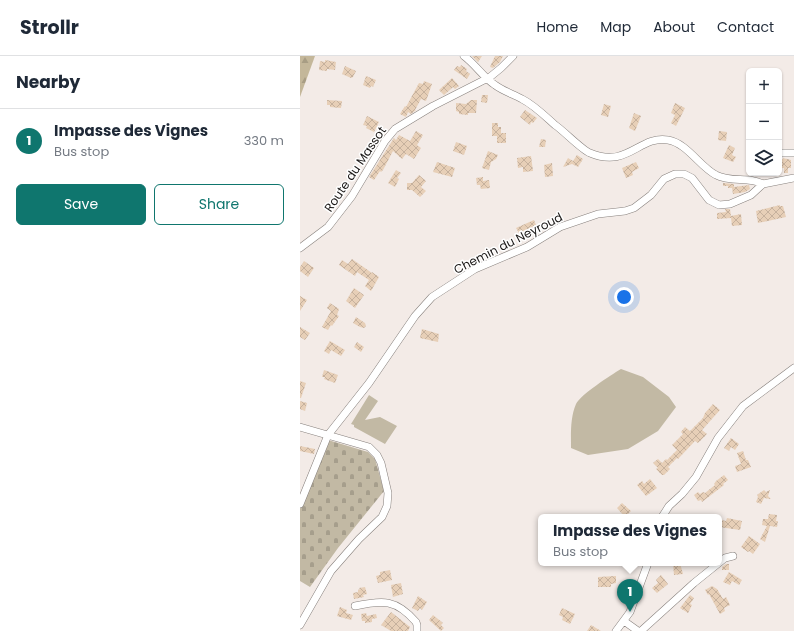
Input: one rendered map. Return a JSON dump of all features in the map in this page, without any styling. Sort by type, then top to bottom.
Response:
[{"type":"street","points":[[464,56],[494,85],[523,99],[589,153],[605,157],[618,158],[630,153],[648,142],[668,140],[682,146],[716,175],[730,179],[756,180],[763,184],[794,178]]},
{"type":"street","name":"Route du Massot","points":[[300,248],[328,227],[352,196],[385,141],[396,129],[433,106],[487,78],[501,68],[513,56]]},
{"type":"street","points":[[782,153],[794,153]]},
{"type":"street","points":[[777,182],[794,173]]},
{"type":"street","name":"Chemin du Neyroud","points":[[300,504],[328,435],[368,383],[419,311],[432,297],[475,270],[527,247],[560,228],[598,214],[625,211],[634,208],[651,195],[664,180],[675,174],[684,174],[692,178],[709,200],[719,205],[730,204],[751,195],[763,184]]},
{"type":"street","points":[[664,514],[669,506],[682,494],[696,476],[718,438],[742,406],[794,368]]},
{"type":"street","points":[[300,427],[369,447],[377,455],[381,463],[388,493],[386,506],[382,517],[359,539],[331,571],[300,625]]},
{"type":"street","points":[[722,560],[733,556]]},
{"type":"street","points":[[616,631],[630,612],[647,566]]},
{"type":"street","points":[[624,622],[640,631],[694,582],[715,566]]},
{"type":"street","points":[[355,606],[375,602],[388,602],[394,604],[414,619],[418,625],[417,631]]},
{"type":"green space","points":[[300,56],[315,56],[300,97]]},
{"type":"green space","points":[[621,369],[643,377],[669,397],[676,407],[658,431],[628,449],[588,455],[571,448],[572,420],[576,404],[583,396],[603,380]]},
{"type":"green space","points":[[369,395],[378,401],[365,420],[380,417],[397,426],[385,444],[351,424]]},
{"type":"green space","points":[[328,440],[368,452],[375,459],[384,491],[338,548],[310,587],[300,581],[300,509]]},
{"type":"building","points":[[472,56],[482,56],[478,62]]},
{"type":"building","points":[[495,56],[503,56],[500,62],[493,68],[490,67]]},
{"type":"building","points":[[325,60],[336,62],[335,70],[319,70],[320,61],[325,62]]},
{"type":"building","points":[[461,65],[467,69],[466,71],[470,74],[467,79],[454,70],[457,66],[460,67]]},
{"type":"building","points":[[345,66],[356,71],[353,77],[351,78],[342,74]]},
{"type":"building","points":[[366,76],[376,80],[373,87],[371,86],[370,88],[363,85]]},
{"type":"building","points":[[452,78],[459,86],[455,89],[453,87],[444,95],[439,90]]},
{"type":"building","points":[[424,81],[432,84],[426,101],[421,99],[416,110],[411,114],[408,112],[406,117],[400,114],[405,106],[406,107],[419,83],[423,84]]},
{"type":"building","points":[[482,95],[488,95],[487,103],[481,102]]},
{"type":"building","points":[[327,100],[342,101],[341,108],[330,107],[330,105],[327,105]]},
{"type":"building","points":[[471,100],[477,100],[476,113],[468,113],[468,115],[459,114],[459,112],[456,111],[456,103],[466,104]]},
{"type":"building","points":[[675,103],[685,108],[676,126],[671,123],[675,115],[671,113]]},
{"type":"building","points":[[604,104],[611,106],[608,117],[601,115]]},
{"type":"building","points":[[525,110],[537,118],[533,123],[531,122],[530,125],[520,117]]},
{"type":"building","points":[[634,113],[641,116],[635,131],[629,128]]},
{"type":"building","points":[[367,116],[379,122],[374,132],[366,128],[367,126],[363,125]]},
{"type":"building","points":[[492,123],[498,123],[498,127],[501,127],[501,133],[506,133],[506,143],[497,143],[497,136],[492,136]]},
{"type":"building","points":[[416,131],[423,135],[417,145],[421,148],[414,159],[406,154],[402,159],[393,151],[383,170],[381,172],[380,171],[374,180],[369,177],[394,138],[396,140],[399,135],[410,141]]},
{"type":"building","points":[[719,131],[727,132],[726,141],[718,140]]},
{"type":"building","points":[[541,139],[546,140],[545,147],[539,147]]},
{"type":"building","points":[[456,142],[467,146],[464,155],[453,151]]},
{"type":"building","points":[[729,145],[735,148],[732,155],[736,157],[733,162],[723,158]]},
{"type":"building","points":[[488,151],[498,155],[496,159],[491,162],[489,170],[482,168]]},
{"type":"building","points":[[577,155],[583,159],[578,167],[572,164],[563,167],[568,158],[573,161]]},
{"type":"building","points":[[531,156],[533,171],[523,172],[523,167],[518,168],[517,158]]},
{"type":"building","points":[[783,159],[791,160],[791,168],[788,168],[788,173],[784,173],[784,168],[782,168]]},
{"type":"building","points":[[437,162],[455,168],[452,177],[433,172]]},
{"type":"building","points":[[636,162],[639,168],[632,172],[633,175],[626,178],[622,168]]},
{"type":"building","points":[[552,163],[553,176],[545,177],[544,165]]},
{"type":"building","points":[[396,170],[401,173],[397,178],[399,179],[395,187],[388,183]]},
{"type":"building","points":[[419,175],[426,181],[421,187],[426,191],[420,197],[412,190],[407,190],[407,183],[412,183]]},
{"type":"building","points":[[483,177],[483,181],[489,180],[490,188],[481,189],[480,185],[477,185],[476,178]]},
{"type":"building","points":[[723,183],[734,184],[734,187],[749,185],[750,189],[745,192],[733,194],[732,188],[723,186]]},
{"type":"building","points":[[780,205],[783,206],[786,217],[758,223],[756,211]]},
{"type":"building","points":[[725,209],[730,209],[731,216],[741,214],[742,225],[732,226],[731,218],[717,219],[717,213],[726,212]]},
{"type":"building","points":[[534,220],[536,225],[519,233],[516,228]]},
{"type":"building","points":[[352,259],[379,277],[371,291],[365,286],[369,280],[357,272],[355,276],[339,265],[342,260],[348,264]]},
{"type":"building","points":[[304,261],[314,268],[308,277],[300,271],[300,267]]},
{"type":"building","points":[[354,288],[364,295],[355,308],[346,301]]},
{"type":"building","points":[[300,296],[307,300],[300,311]]},
{"type":"building","points":[[330,303],[339,309],[337,315],[339,316],[328,330],[322,327],[331,311],[327,308]]},
{"type":"building","points":[[356,317],[365,323],[366,326],[364,328],[353,323]]},
{"type":"building","points":[[300,327],[310,333],[305,340],[300,337]]},
{"type":"building","points":[[422,329],[439,334],[438,342],[420,338]]},
{"type":"building","points":[[330,341],[345,350],[341,356],[331,350],[329,354],[324,351]]},
{"type":"building","points":[[357,342],[364,347],[361,352],[354,347]]},
{"type":"building","points":[[324,370],[338,375],[335,383],[324,379],[325,377],[322,377]]},
{"type":"building","points":[[300,381],[306,383],[301,398],[300,398]]},
{"type":"building","points":[[300,401],[307,403],[305,411],[300,409]]},
{"type":"building","points":[[713,404],[720,410],[702,430],[707,434],[698,443],[695,441],[668,467],[670,469],[662,475],[653,463],[658,459],[662,463],[666,459],[667,460],[677,450],[672,445],[683,434],[681,432],[685,427],[690,431],[703,418],[705,413]]},
{"type":"building","points":[[731,438],[739,444],[735,450],[731,447],[729,451],[724,448]]},
{"type":"building","points":[[300,446],[315,449],[314,454],[300,451]]},
{"type":"building","points":[[743,451],[746,460],[748,460],[751,467],[737,472],[735,466],[741,464],[737,453]]},
{"type":"building","points":[[724,475],[728,480],[723,484],[724,485],[702,502],[701,500],[698,501],[694,495],[698,492],[700,494],[703,492],[705,493]]},
{"type":"building","points":[[650,479],[657,488],[646,496],[637,485],[642,481],[644,484]]},
{"type":"building","points":[[764,490],[766,492],[770,490],[768,496],[771,499],[764,498],[761,504],[756,502],[758,497],[757,495]]},
{"type":"building","points":[[622,503],[631,511],[628,514],[622,514],[617,508]]},
{"type":"building","points":[[769,514],[777,515],[776,521],[778,521],[777,527],[770,526],[765,542],[760,539],[767,526],[762,525],[763,519],[768,519]]},
{"type":"building","points":[[727,518],[742,521],[740,530],[722,527],[722,520],[726,521]]},
{"type":"building","points":[[749,536],[760,544],[753,554],[741,547]]},
{"type":"building","points":[[729,564],[729,570],[722,570],[722,567]]},
{"type":"building","points":[[673,566],[681,566],[683,574],[674,575]]},
{"type":"building","points":[[390,570],[392,580],[378,583],[376,576],[380,575],[380,572]]},
{"type":"building","points":[[729,572],[742,580],[739,585],[732,581],[730,585],[723,582]]},
{"type":"building","points":[[661,575],[668,584],[657,593],[652,588],[658,583],[656,580]]},
{"type":"building","points":[[616,576],[616,583],[611,584],[611,587],[598,587],[598,577]]},
{"type":"building","points":[[401,583],[403,594],[393,597],[391,585]]},
{"type":"building","points":[[712,586],[717,589],[723,599],[726,597],[730,605],[724,608],[725,611],[720,614],[709,594],[708,595],[705,590]]},
{"type":"building","points":[[365,587],[367,594],[363,595],[364,597],[354,599],[353,593],[358,592],[360,589],[359,588]]},
{"type":"building","points":[[690,595],[694,598],[690,604],[692,605],[688,613],[680,608]]},
{"type":"building","points":[[418,596],[427,602],[422,610],[420,608],[418,611],[412,608]]},
{"type":"building","points":[[340,607],[347,610],[346,613],[353,615],[351,620],[337,616]]},
{"type":"building","points":[[562,608],[575,614],[570,624],[562,620],[563,617],[559,615]]},
{"type":"building","points":[[391,612],[410,627],[408,631],[391,631],[381,625]]},
{"type":"building","points":[[366,613],[367,616],[376,614],[377,618],[372,619],[372,622],[365,623],[365,621],[362,621],[361,614]]},
{"type":"building","points":[[433,615],[443,623],[441,625],[444,628],[441,631],[429,620]]},
{"type":"building","points":[[591,625],[601,631],[587,631]]},
{"type":"place","name":"Impasse des Vignes","points":[[630,612]]}]
